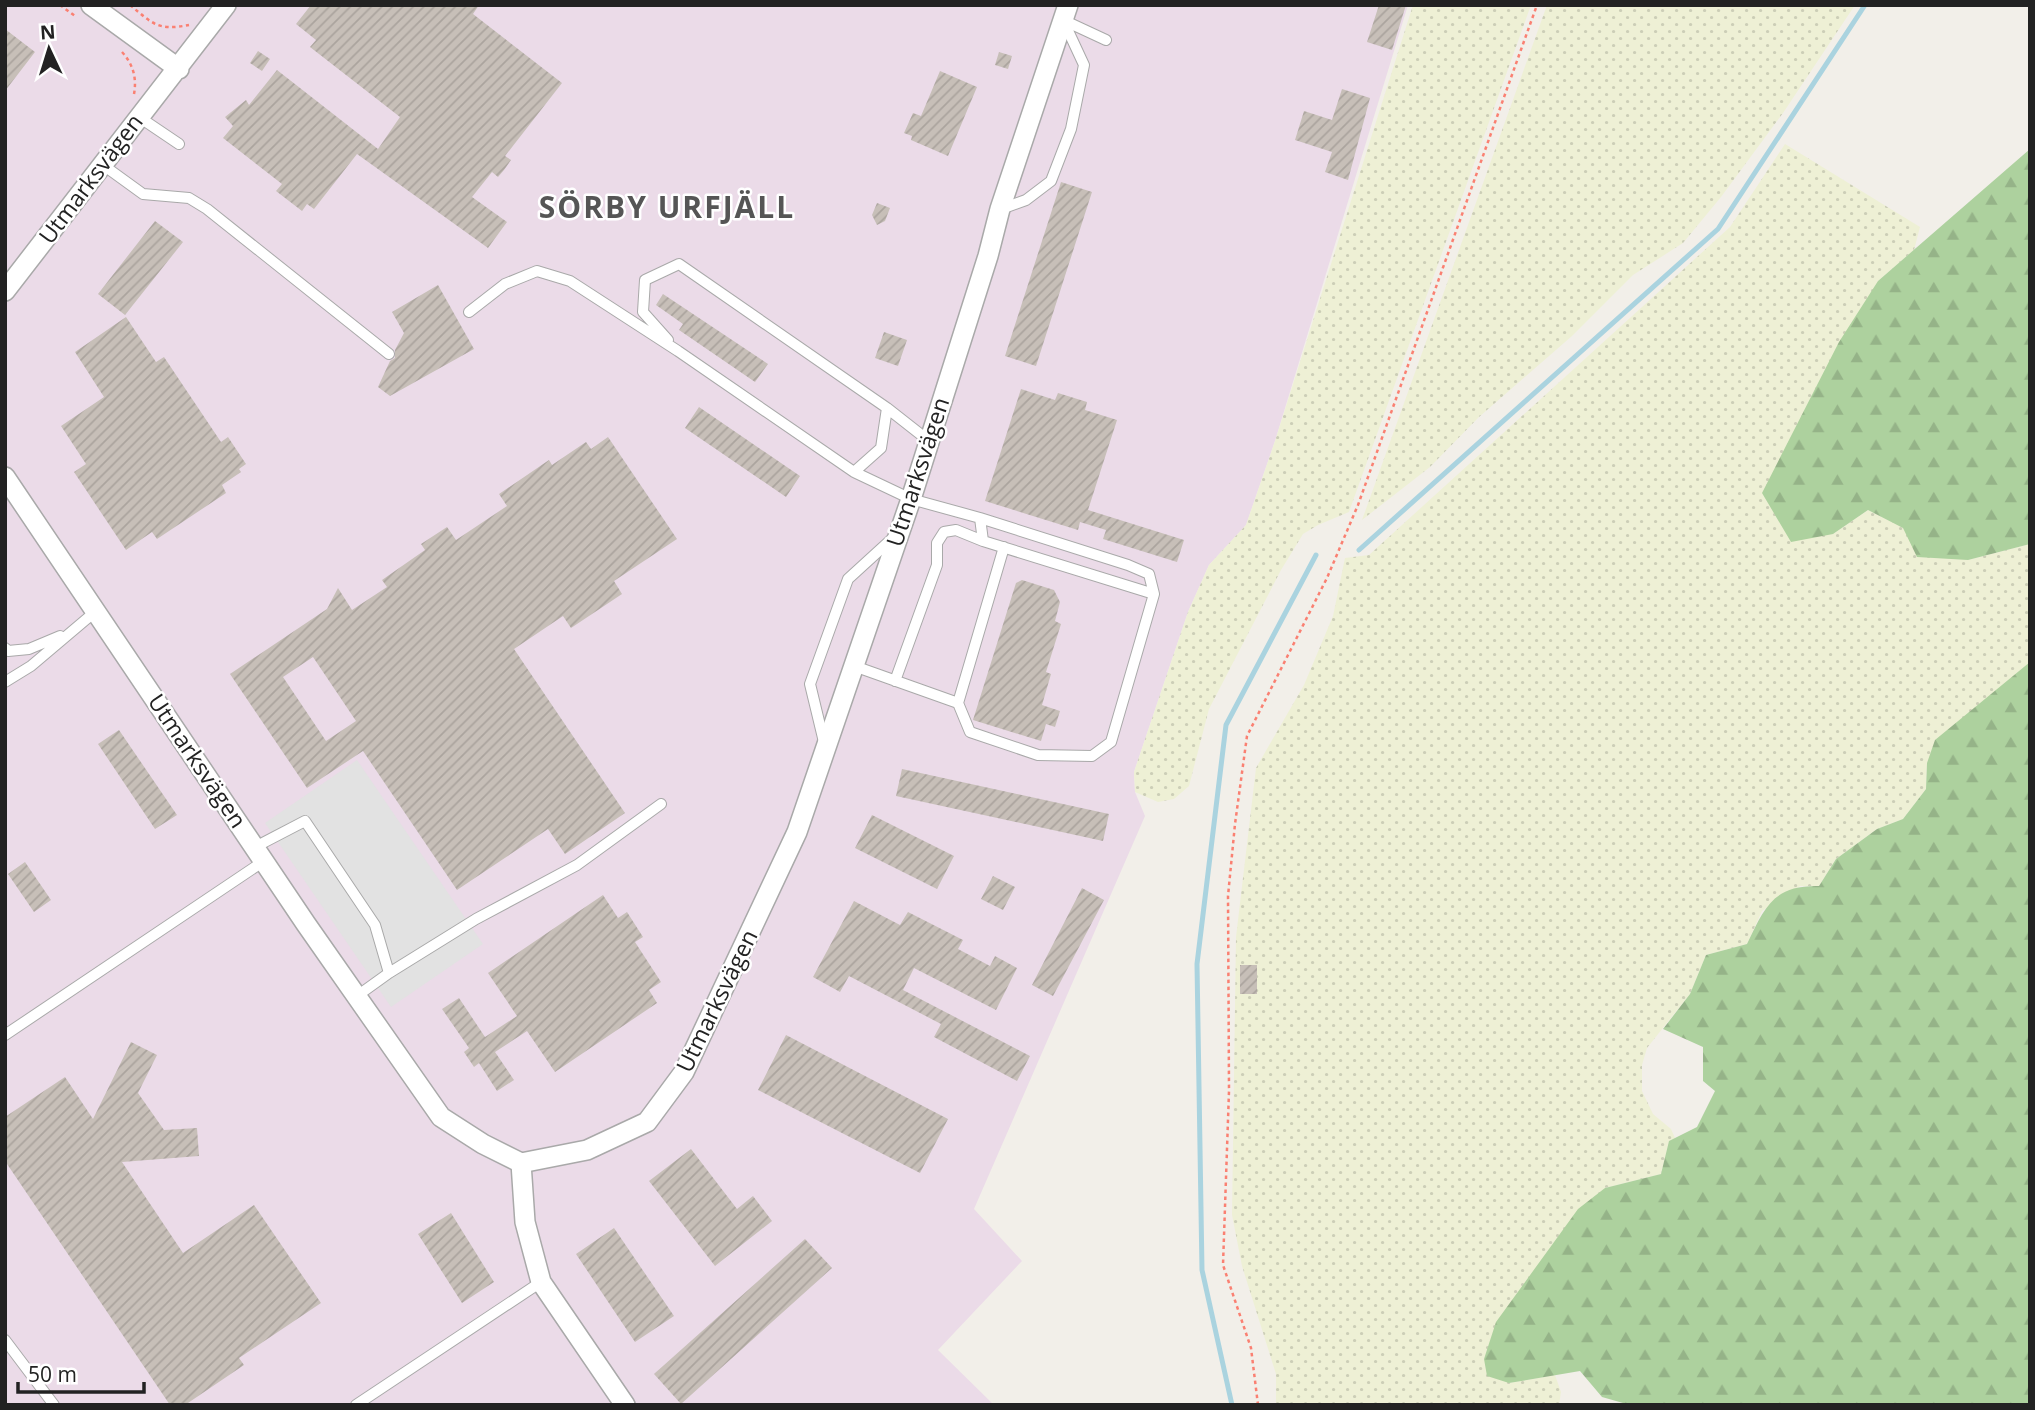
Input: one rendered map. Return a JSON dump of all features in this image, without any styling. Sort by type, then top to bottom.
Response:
[{"type":"street","name":"Utmarksvägen","points":[[5,291],[103,164],[136,108],[179,69],[226,5]]},
{"type":"street","points":[[85,12],[179,69]]},
{"type":"street","name":"Utmarksvägen","points":[[5,477],[441,1117],[521,1163],[587,1150],[647,1122],[684,1072],[797,832],[911,499],[988,257],[1000,209],[1065,13]]},
{"type":"street","points":[[521,1163],[526,1222],[541,1282],[625,1405]]},
{"type":"lane","points":[[1065,13],[1106,40]]},
{"type":"lane","points":[[1000,209],[1026,200],[1051,181],[1070,129],[1084,65],[1065,13]]},
{"type":"lane","points":[[136,108],[179,144]]},
{"type":"lane","points":[[103,164],[143,194],[189,198],[207,209],[389,354]]},
{"type":"lane","points":[[678,351],[643,312],[645,280],[679,264],[887,408],[929,441]]},
{"type":"lane","points":[[469,312],[505,284],[537,271],[570,281],[678,351],[854,472],[911,499],[980,518],[1149,574],[1154,594],[1111,742],[1092,756],[1038,755],[970,732],[958,703],[1004,547]]},
{"type":"lane","points":[[854,472],[881,448],[887,408]]},
{"type":"lane","points":[[980,518],[983,541]]},
{"type":"lane","points":[[895,681],[937,565],[937,543],[944,531],[956,530],[983,541],[1154,594]]},
{"type":"lane","points":[[826,750],[810,684],[848,579],[897,535]]},
{"type":"lane","points":[[5,682],[31,666],[96,610]]},
{"type":"lane","points":[[5,648],[8,651],[29,649],[69,632]]},
{"type":"lane","points":[[854,666],[958,703]]},
{"type":"lane","points":[[357,996],[476,919],[578,865],[661,804]]},
{"type":"lane","points":[[5,1035],[305,821],[375,925],[389,973]]},
{"type":"lane","points":[[356,1405],[541,1282]]},
{"type":"lane","points":[[5,1340],[54,1405]]},
{"type":"path","points":[[60,5],[85,12]]},
{"type":"path","points":[[130,5],[155,26],[170,28],[190,24]]},
{"type":"path","points":[[1258,1405],[1251,1348],[1223,1265],[1228,1145],[1228,896],[1247,736],[1327,578],[1357,505],[1537,5]]},
{"type":"path","points":[[118,49],[132,66],[136,84],[136,108]]},
{"type":"shaded area","points":[[5,5],[1408,5],[1275,441],[1246,525],[1209,565],[1188,612],[1134,772],[1135,792],[1145,816],[974,1209],[1022,1261],[938,1350],[994,1405],[5,1405]]},
{"type":"shaded area","points":[[357,760],[483,944],[391,1007],[265,823]]},
{"type":"green space","points":[[1413,5],[1531,5],[1349,512],[1303,534],[1281,570],[1209,709],[1189,786],[1174,799],[1158,802],[1135,792],[1134,772],[1188,612],[1209,565],[1246,525]]},
{"type":"green space","points":[[1547,5],[1855,5],[1783,113],[1683,243],[1633,275],[1572,336],[1479,417],[1430,467],[1362,520]]},
{"type":"green space","points":[[1785,144],[1920,227],[1914,250],[1878,281],[1833,534],[1868,510],[1968,560],[2030,544],[2030,662],[1927,763],[1926,789],[1903,819],[1877,829],[1836,859],[1819,886],[1800,886],[1762,911],[1747,944],[1706,955],[1690,994],[1647,1048],[1642,1065],[1642,1091],[1653,1114],[1671,1129],[1675,1138],[1669,1142],[1661,1174],[1605,1188],[1509,1383],[1555,1375],[1561,1392],[1559,1405],[1276,1405],[1276,1374],[1242,1266],[1232,1215],[1236,937],[1256,768],[1304,685],[1333,616],[1345,558],[1369,555],[1730,227]]},
{"type":"green space","points":[[2030,149],[2030,544],[1968,560],[1917,557],[1903,528],[1868,510],[1833,534],[1791,542],[1762,493],[1839,342],[1878,281]]},
{"type":"green space","points":[[2030,662],[2030,1405],[1630,1405],[1602,1397],[1580,1371],[1509,1383],[1487,1376],[1484,1359],[1496,1322],[1578,1209],[1605,1188],[1661,1174],[1669,1141],[1697,1127],[1715,1091],[1703,1081],[1703,1047],[1663,1029],[1690,994],[1706,955],[1747,944],[1773,900],[1791,889],[1819,886],[1836,859],[1877,829],[1903,819],[1926,789],[1927,763],[1935,740]]},
{"type":"building","points":[[311,5],[479,5],[473,14],[562,83],[505,156],[511,160],[504,170],[498,177],[492,172],[472,197],[507,222],[488,248],[357,154],[314,209],[307,204],[302,211],[276,191],[282,184],[223,138],[233,126],[225,117],[246,100],[249,105],[277,70],[378,149],[400,117],[310,47],[316,40],[296,24]]},
{"type":"building","points":[[1379,5],[1406,5],[1392,50],[1367,42]]},
{"type":"building","points":[[5,29],[35,52],[5,91]]},
{"type":"building","points":[[258,51],[270,59],[262,71],[250,63]]},
{"type":"building","points":[[999,52],[1012,56],[1008,69],[995,65]]},
{"type":"building","points":[[940,71],[977,87],[948,156],[911,140],[912,136],[904,133],[913,113],[921,116]]},
{"type":"building","points":[[1342,89],[1370,98],[1348,180],[1325,172],[1332,152],[1295,140],[1304,111],[1332,120]]},
{"type":"building","points":[[1061,182],[1092,192],[1036,366],[1005,356]]},
{"type":"building","points":[[877,203],[890,208],[885,221],[877,225],[872,215]]},
{"type":"building","points":[[155,221],[183,242],[125,315],[98,294]]},
{"type":"building","points":[[438,285],[474,349],[390,396],[378,387],[390,361],[395,358],[395,350],[404,333],[392,312]]},
{"type":"building","points":[[663,294],[768,364],[755,382],[679,330],[683,324],[656,305]]},
{"type":"building","points":[[126,317],[156,362],[164,357],[221,442],[228,437],[246,464],[239,469],[241,472],[222,485],[226,493],[157,539],[152,532],[126,550],[74,472],[86,464],[61,426],[104,397],[75,352]]},
{"type":"building","points":[[884,332],[907,340],[898,366],[875,358]]},
{"type":"building","points":[[1021,389],[1055,400],[1058,393],[1087,402],[1085,410],[1117,420],[1088,510],[1184,540],[1177,562],[1103,539],[1106,530],[1080,522],[1078,530],[985,501]]},
{"type":"building","points":[[699,407],[800,476],[786,497],[685,428]]},
{"type":"building","points":[[608,437],[677,539],[614,581],[622,594],[571,628],[563,616],[514,649],[625,813],[565,854],[548,829],[457,890],[363,751],[307,788],[230,674],[327,609],[338,588],[352,610],[387,587],[382,580],[425,550],[421,544],[447,527],[456,540],[507,506],[499,494],[549,460],[552,465],[586,442],[591,449]],"holes":[[[313,657],[356,721],[326,741],[283,677]]]},
{"type":"building","points":[[1022,580],[1054,590],[1060,602],[1055,621],[1061,624],[1046,672],[1051,674],[1042,705],[1060,711],[1055,727],[1046,724],[1041,741],[973,720],[1016,583]]},
{"type":"building","points":[[119,730],[177,815],[155,829],[98,744]]},
{"type":"building","points":[[902,769],[1109,814],[1103,841],[896,796]]},
{"type":"building","points":[[872,815],[954,856],[937,889],[855,848]]},
{"type":"building","points":[[25,862],[51,900],[34,912],[8,874]]},
{"type":"building","points":[[993,876],[1015,887],[1003,910],[981,899]]},
{"type":"building","points":[[1082,888],[1104,900],[1053,996],[1032,985]]},
{"type":"building","points":[[603,895],[618,918],[627,912],[643,937],[635,942],[661,982],[649,990],[657,1003],[555,1072],[527,1031],[495,1052],[514,1080],[497,1091],[479,1063],[474,1067],[464,1052],[469,1048],[442,1009],[459,998],[485,1037],[517,1016],[488,973]]},
{"type":"building","points":[[854,901],[900,925],[908,912],[963,940],[958,949],[990,966],[995,956],[1017,968],[996,1010],[914,968],[903,990],[1030,1056],[1017,1081],[934,1037],[941,1024],[849,976],[840,992],[813,977]]},
{"type":"building","points":[[1240,965],[1257,965],[1257,994],[1240,994]]},
{"type":"building","points":[[786,1035],[948,1119],[920,1173],[758,1090]]},
{"type":"building","points":[[131,1042],[157,1055],[138,1093],[164,1130],[197,1128],[199,1156],[122,1162],[183,1253],[254,1205],[321,1303],[239,1358],[244,1365],[185,1405],[170,1405],[5,1161],[5,1117],[65,1077],[93,1119]]},
{"type":"building","points":[[691,1149],[737,1209],[753,1196],[772,1221],[715,1266],[649,1181]]},
{"type":"building","points":[[451,1213],[494,1282],[462,1303],[418,1234]]},
{"type":"building","points":[[614,1228],[674,1316],[635,1342],[576,1254]]},
{"type":"building","points":[[805,1239],[832,1268],[681,1404],[654,1374]]},
{"type":"waterway","points":[[1359,550],[1718,229],[1865,5]]},
{"type":"waterway","points":[[1232,1405],[1202,1270],[1197,964],[1226,725],[1316,555]]},
{"type":"district","name":"SÖRBY URFJÄLL","points":[[667,208]]}]
